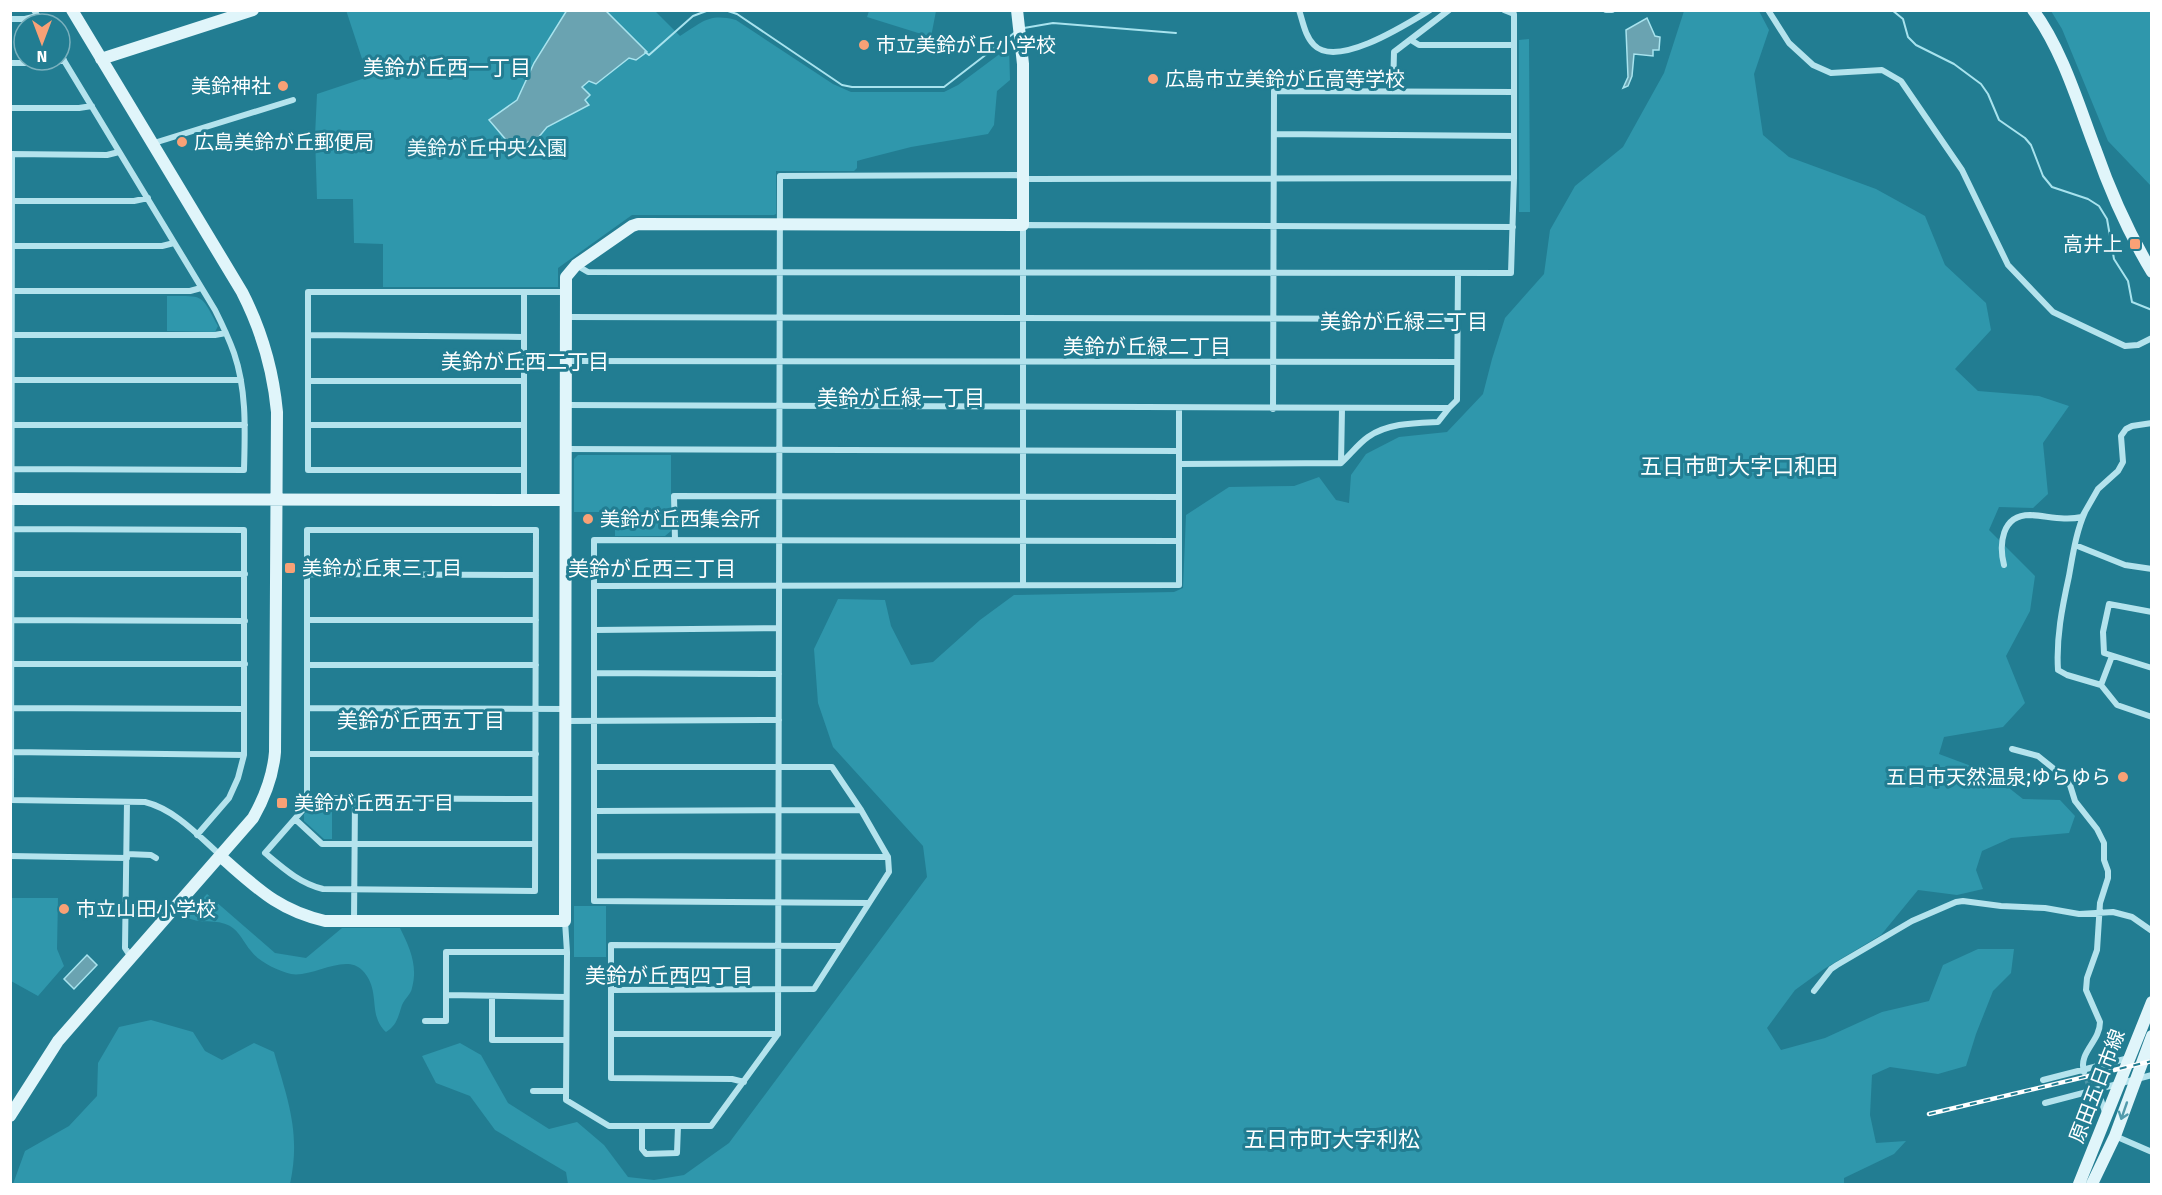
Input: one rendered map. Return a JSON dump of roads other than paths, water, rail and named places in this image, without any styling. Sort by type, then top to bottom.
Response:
[{"type":"street","points":[[10,1116],[58,1041],[253,818],[261,804],[274,766],[277,412],[274,381],[267,351],[256,319],[242,292],[72,10]]},
{"type":"street","points":[[101,59],[253,10]]},
{"type":"street","points":[[1299,10],[1307,36],[1315,47],[1328,52],[1339,52],[1385,37],[1430,10]]},
{"type":"street","points":[[1393,91],[1394,52],[1449,10]]},
{"type":"street","points":[[576,265],[588,272],[1511,273],[1514,178],[1514,14],[1504,10]]},
{"type":"street","points":[[1606,10],[1612,10]]},
{"type":"street","points":[[1768,10],[1789,43],[1813,65],[1826,72],[1837,74],[1882,70],[1902,81],[1962,170],[2004,259],[2030,290],[2053,312],[2125,346],[2138,345],[2151,338]]},
{"type":"street","points":[[2033,10],[2045,27],[2081,108],[2117,206],[2151,272]]},
{"type":"street","points":[[1018,15],[1023,64],[1023,585]]},
{"type":"street","points":[[1411,40],[1419,45],[1514,45]]},
{"type":"street","points":[[11,469],[244,470],[245,425],[241,380],[235,354],[226,333],[215,310],[71,72]]},
{"type":"street","points":[[1273,409],[1274,91],[1514,92]]},
{"type":"street","points":[[154,143],[293,100]]},
{"type":"street","points":[[10,108],[92,106]]},
{"type":"street","points":[[1274,134],[1514,136]]},
{"type":"street","points":[[119,152],[107,155],[11,154],[11,800],[145,802],[158,805],[197,835],[268,898],[303,916],[325,921],[565,921]]},
{"type":"street","points":[[1512,227],[1273,228],[1023,225],[780,224],[638,224],[576,265],[566,278],[566,1100],[609,1125],[711,1126],[778,1035],[781,406],[780,362],[780,224],[780,176],[1017,175],[1023,179],[1514,178]]},
{"type":"street","points":[[11,201],[134,201],[148,198]]},
{"type":"street","points":[[11,246],[162,246],[174,243]]},
{"type":"street","points":[[1179,464],[1341,464],[1369,436],[1406,424],[1438,422],[1457,400],[1458,274]]},
{"type":"street","points":[[11,291],[190,291],[201,288]]},
{"type":"street","points":[[523,470],[308,470],[308,292],[566,292]]},
{"type":"street","points":[[524,292],[524,500]]},
{"type":"street","points":[[566,317],[1023,316],[1458,319]]},
{"type":"street","points":[[11,335],[215,335],[226,333]]},
{"type":"street","points":[[308,335],[524,337]]},
{"type":"street","points":[[566,361],[1457,362]]},
{"type":"street","points":[[11,380],[241,380]]},
{"type":"street","points":[[309,381],[524,381]]},
{"type":"street","points":[[566,405],[1179,409],[1449,408]]},
{"type":"street","points":[[595,586],[1179,585],[1179,409]]},
{"type":"street","points":[[1341,464],[1342,409]]},
{"type":"street","points":[[2004,565],[2001,554],[2001,537],[2013,521],[2029,515],[2072,519],[2082,517],[2098,489],[2118,471],[2123,462],[2121,436],[2126,429],[2151,423]]},
{"type":"street","points":[[11,424],[245,425]]},
{"type":"street","points":[[308,425],[524,425]]},
{"type":"street","points":[[566,449],[1179,451]]},
{"type":"street","points":[[675,540],[674,496],[1179,497]]},
{"type":"street","points":[[11,499],[565,500]]},
{"type":"street","points":[[2085,512],[2074,545],[2057,645],[2058,670],[2101,685],[2117,705],[2151,717]]},
{"type":"street","points":[[11,529],[244,530],[244,755],[238,778],[229,798],[197,835]]},
{"type":"street","points":[[308,530],[536,530],[536,575],[535,891],[323,889],[310,886],[294,878],[265,853],[307,805],[308,530]]},
{"type":"street","points":[[869,903],[594,901],[594,540],[1179,541]]},
{"type":"street","points":[[2074,545],[2125,565],[2151,569]]},
{"type":"street","points":[[11,574],[245,574]]},
{"type":"street","points":[[308,574],[536,575]]},
{"type":"street","points":[[2151,612],[2109,604],[2103,632],[2104,653],[2151,669]]},
{"type":"street","points":[[11,620],[245,621]]},
{"type":"street","points":[[308,620],[536,620]]},
{"type":"street","points":[[595,630],[779,628]]},
{"type":"street","points":[[2101,685],[2112,656]]},
{"type":"street","points":[[11,664],[245,664]]},
{"type":"street","points":[[308,665],[536,665]]},
{"type":"street","points":[[595,673],[779,674]]},
{"type":"street","points":[[11,708],[244,709]]},
{"type":"street","points":[[307,708],[536,709],[594,721],[779,720]]},
{"type":"street","points":[[2012,749],[2038,756],[2064,777],[2070,785],[2075,801],[2103,839],[2104,860],[2109,874],[2098,914],[2097,950],[2087,978],[2086,990],[2100,1022],[2100,1028],[2098,1035],[2083,1056],[2084,1071]]},
{"type":"street","points":[[11,752],[244,755]]},
{"type":"street","points":[[308,754],[536,754]]},
{"type":"street","points":[[594,767],[832,767],[861,810],[888,857],[889,872],[814,989],[611,990]]},
{"type":"street","points":[[307,798],[535,799]]},
{"type":"street","points":[[354,921],[355,799]]},
{"type":"street","points":[[127,802],[125,948],[132,958]]},
{"type":"street","points":[[595,812],[861,810]]},
{"type":"street","points":[[295,819],[322,844],[535,844]]},
{"type":"street","points":[[10,856],[151,855],[156,858]]},
{"type":"street","points":[[594,856],[888,857]]},
{"type":"street","points":[[1814,991],[1831,969],[1837,965],[1912,921],[1956,902],[2045,908],[2079,914],[2103,912],[2122,914],[2139,921],[2151,931]]},
{"type":"street","points":[[744,1082],[732,1079],[611,1078],[611,945],[840,946]]},
{"type":"street","points":[[424,1021],[446,1021],[446,952],[567,952]]},
{"type":"street","points":[[446,995],[566,997]]},
{"type":"street","points":[[492,997],[492,1040],[566,1040]]},
{"type":"street","name":"原田五日市線","points":[[2079,1185],[2151,1002]]},
{"type":"street","points":[[611,1034],[778,1035]]},
{"type":"street","name":"原田五日市線","points":[[2092,1185],[2115,1136],[2148,1053],[2151,1036]]},
{"type":"street","points":[[2043,1080],[2148,1053]]},
{"type":"street","points":[[2045,1102],[2151,1075]]},
{"type":"street","points":[[2090,1090],[2104,1104],[2104,1122]]},
{"type":"street","points":[[533,1091],[566,1091]]},
{"type":"street","points":[[642,1126],[642,1149],[646,1154],[677,1153],[678,1126]]},
{"type":"street","points":[[2115,1136],[2151,1152]]},
{"type":"waterway","points":[[645,52],[649,55],[693,16],[709,10]]},
{"type":"waterway","points":[[725,10],[737,14],[842,85],[852,87],[944,87],[1014,33]]},
{"type":"waterway","points":[[1892,10],[1903,19],[1908,37],[1916,45],[1954,64],[1981,84],[1999,120],[2025,138],[2031,145],[2043,176],[2052,187],[2088,199],[2099,206],[2107,219],[2114,259],[2128,281],[2132,302],[2152,310]]},
{"type":"waterway","points":[[1024,28],[1053,23],[1176,33]]},
{"type":"tunnel","points":[[2084,1072],[2090,1087]]},
{"type":"railway","points":[[1929,1114],[2152,1061]]},
{"type":"place","name":"市立美鈴が丘小学校","points":[[864,45]]},
{"type":"place","name":"広島市立美鈴が丘高等学校","points":[[1153,79]]},
{"type":"place","name":"美鈴神社","points":[[283,86]]},
{"type":"place","name":"広島美鈴が丘郵便局","points":[[182,142]]},
{"type":"place","name":"高井上","points":[[2135,244]]},
{"type":"place","name":"美鈴が丘西集会所","points":[[588,519]]},
{"type":"place","name":"美鈴が丘東三丁目","points":[[290,568]]},
{"type":"place","name":"五日市天然温泉;ゆらゆら","points":[[2123,777]]},
{"type":"place","name":"美鈴が丘西五丁目","points":[[282,803]]},
{"type":"place","name":"市立山田小学校","points":[[64,909]]},
{"type":"district","name":"美鈴が丘西一丁目","points":[[447,68]]},
{"type":"district","name":"美鈴が丘緑三丁目","points":[[1404,322]]},
{"type":"district","name":"美鈴が丘緑二丁目","points":[[1147,347]]},
{"type":"district","name":"美鈴が丘西二丁目","points":[[525,362]]},
{"type":"district","name":"美鈴が丘緑一丁目","points":[[901,398]]},
{"type":"district","name":"五日市町大字口和田","points":[[1739,466]]},
{"type":"district","name":"美鈴が丘西三丁目","points":[[652,569]]},
{"type":"district","name":"美鈴が丘西五丁目","points":[[421,721]]},
{"type":"district","name":"美鈴が丘西四丁目","points":[[669,976]]},
{"type":"district","name":"五日市町大字利松","points":[[1332,1139]]},
{"type":"park label","name":"美鈴が丘中央公園","points":[[487,148]]}]
